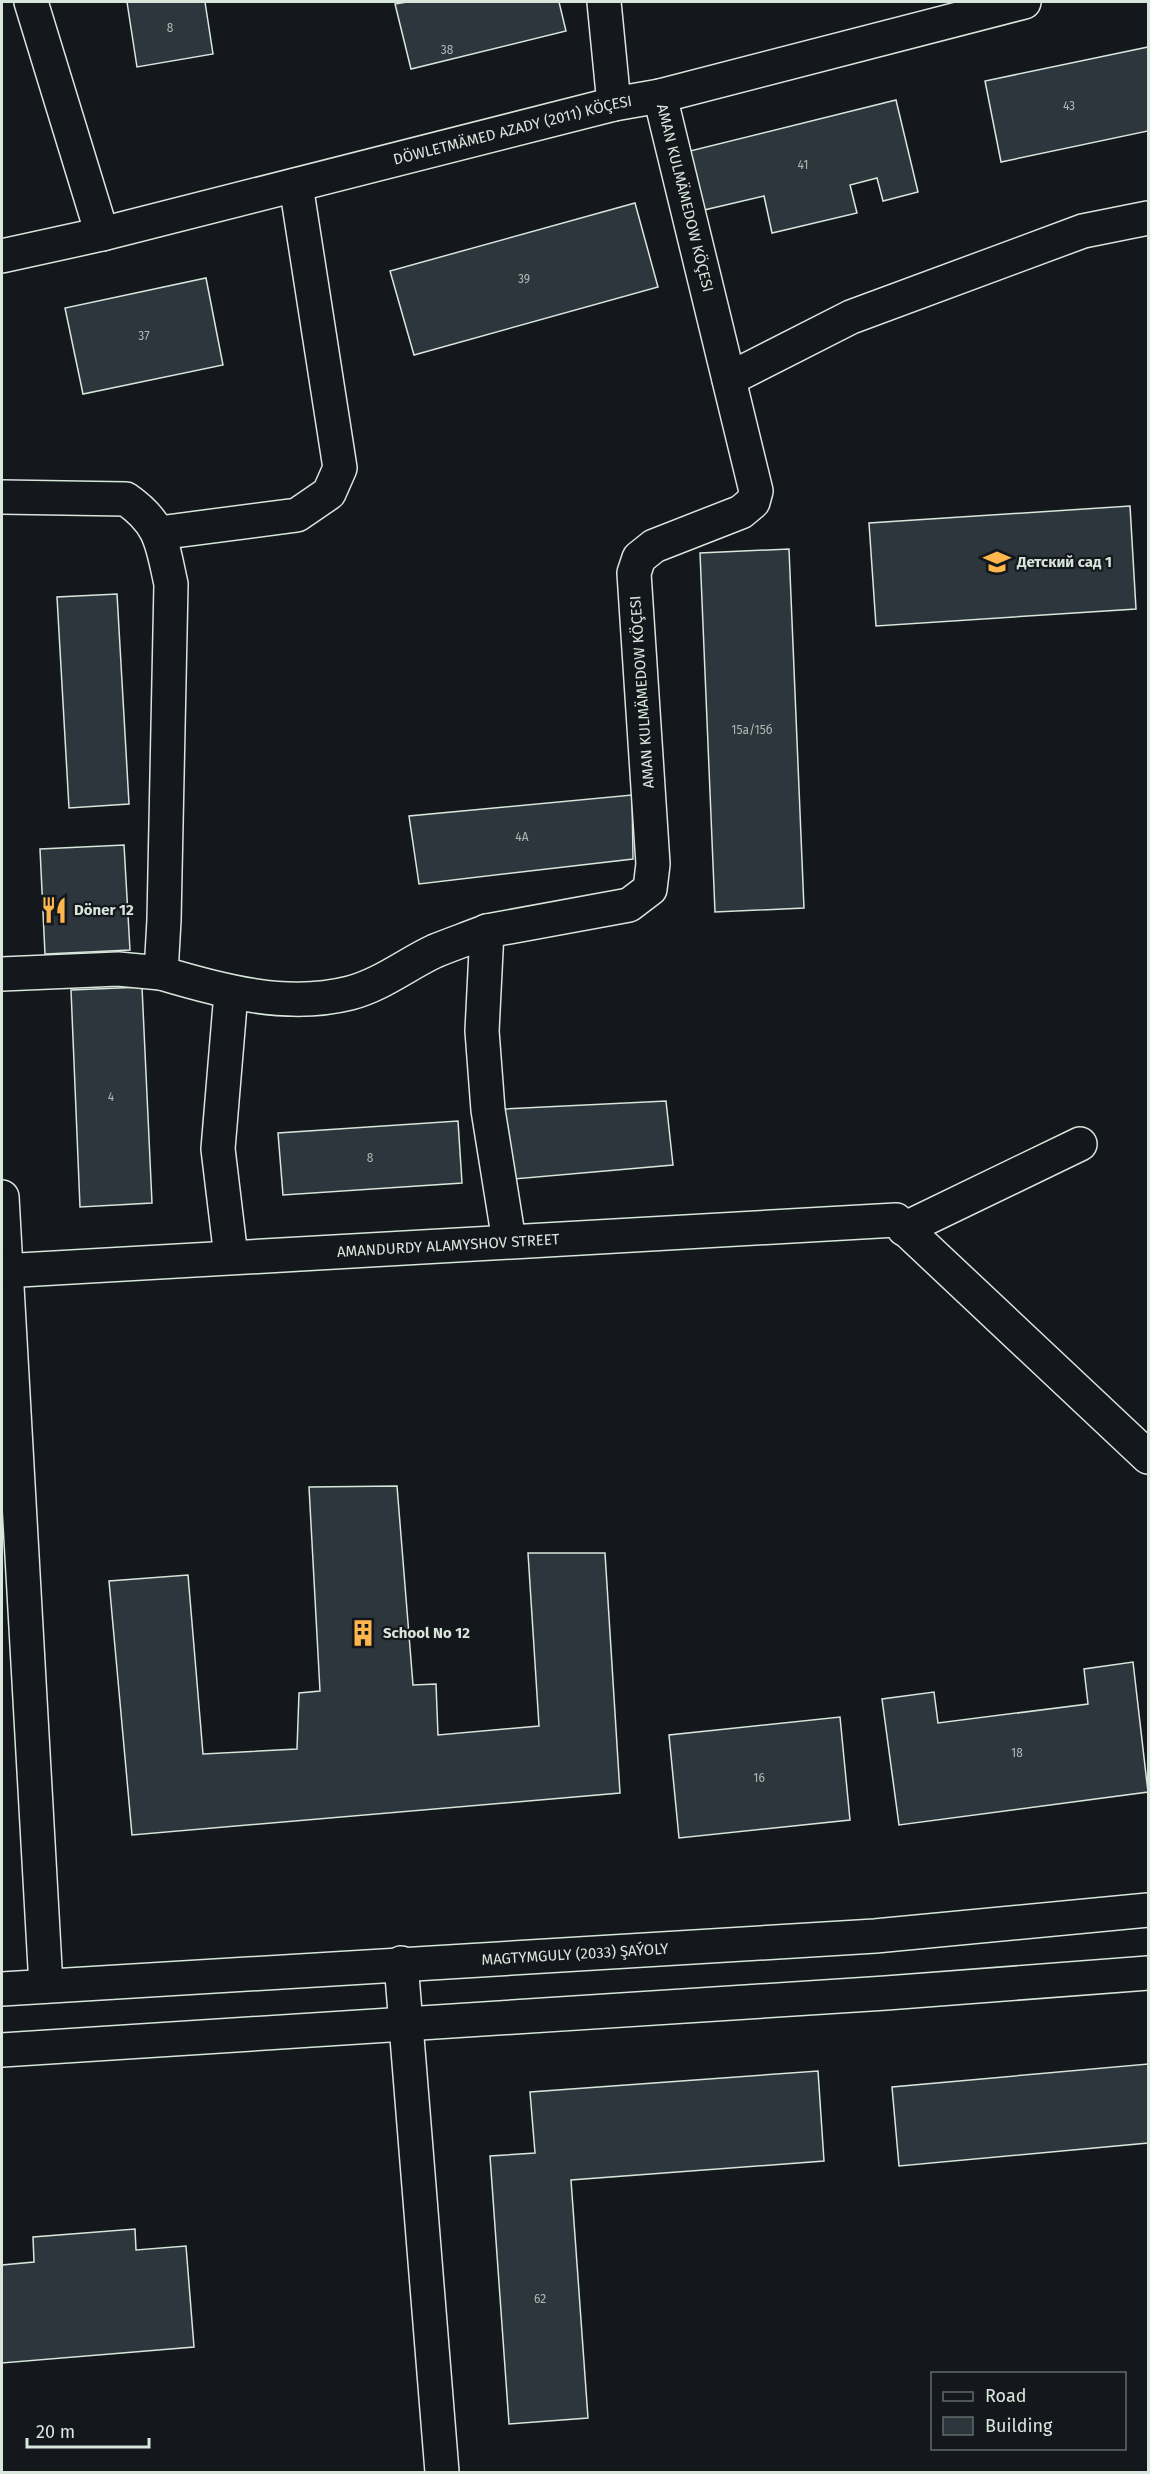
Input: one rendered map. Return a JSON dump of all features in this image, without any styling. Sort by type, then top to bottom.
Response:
[{"type":"street","points":[[32,2],[102,234]]},
{"type":"street","points":[[604,2],[614,104]]},
{"type":"street","name":"DÖWLETMÄMED AZADY (2011) KÖÇESI","points":[[2,256],[102,234],[614,104],[660,96],[1024,2]]},
{"type":"street","name":"AMAN KULMÄMEDOW KÖÇESI","points":[[487,931],[629,905],[651,889],[653,864],[634,573],[639,558],[654,546],[741,512],[753,502],[756,491],[660,96]]},
{"type":"street","points":[[159,533],[297,515],[329,494],[340,468],[296,185]]},
{"type":"street","points":[[729,379],[851,317],[1083,231],[1149,218]]},
{"type":"street","points":[[2,497],[126,499],[137,507],[159,533],[171,584],[161,974]]},
{"type":"street","points":[[2,974],[118,969],[161,974],[231,993],[271,998],[317,998],[349,993],[372,985],[434,952],[487,931],[482,1031],[488,1110],[509,1241]]},
{"type":"street","points":[[231,993],[219,1149],[231,1257]]},
{"type":"street","points":[[1080,1144],[900,1224],[1149,1457]]},
{"type":"street","points":[[2,1197],[12,1560],[46,1986]]},
{"type":"street","name":"AMANDURDY ALAMYSHOV STREET","points":[[3,1270],[509,1241],[900,1224]]},
{"type":"street","name":"MAGTYMGULY (2033) ŞAÝOLY","points":[[2,1989],[875,1936],[1149,1910]]},
{"type":"street","points":[[401,1964],[442,2472]]},
{"type":"street","points":[[2,2050],[886,1993],[1149,1973]]},
{"type":"building","points":[[127,2],[205,2],[213,54],[137,67]]},
{"type":"building","points":[[407,2],[559,2],[566,31],[411,69],[395,4]]},
{"type":"building","points":[[1148,47],[1148,131],[1001,162],[985,81]]},
{"type":"building","points":[[896,100],[918,192],[883,201],[877,178],[850,185],[857,213],[772,233],[764,196],[704,210],[690,151]]},
{"type":"building","points":[[635,203],[658,287],[414,355],[390,271]]},
{"type":"building","points":[[206,278],[223,365],[83,394],[65,308]]},
{"type":"building","points":[[1130,506],[1136,609],[876,626],[869,523]]},
{"type":"building","points":[[789,549],[804,908],[715,912],[700,553]]},
{"type":"building","points":[[117,594],[129,804],[69,808],[57,597]]},
{"type":"building","points":[[632,795],[633,859],[419,884],[409,816]]},
{"type":"building","points":[[124,845],[130,950],[45,954],[40,849]]},
{"type":"building","points":[[142,987],[152,1203],[80,1207],[71,990]]},
{"type":"building","points":[[666,1101],[673,1165],[514,1179],[504,1109]]},
{"type":"building","points":[[458,1121],[462,1183],[283,1195],[278,1133]]},
{"type":"building","name":"School No 12","points":[[397,1486],[413,1685],[436,1684],[438,1735],[539,1726],[528,1553],[605,1553],[620,1793],[132,1835],[109,1581],[188,1575],[203,1754],[297,1749],[299,1693],[320,1691],[309,1487]]},
{"type":"building","points":[[1133,1662],[1148,1792],[899,1825],[882,1699],[934,1692],[938,1723],[1088,1704],[1084,1669]]},
{"type":"building","points":[[840,1717],[850,1820],[679,1838],[669,1735]]},
{"type":"building","points":[[1148,2064],[1148,2143],[899,2166],[892,2087]]},
{"type":"building","points":[[818,2071],[824,2161],[571,2180],[588,2418],[509,2424],[490,2156],[535,2153],[530,2092]]},
{"type":"building","points":[[135,2229],[136,2250],[186,2246],[194,2347],[2,2363],[2,2265],[34,2262],[33,2237]]},
{"type":"place","name":"Детский сад 1","points":[[997,562]]},
{"type":"place","name":"Döner 12","points":[[54,910]]},
{"type":"place","name":"School No 12","points":[[363,1633]]}]
